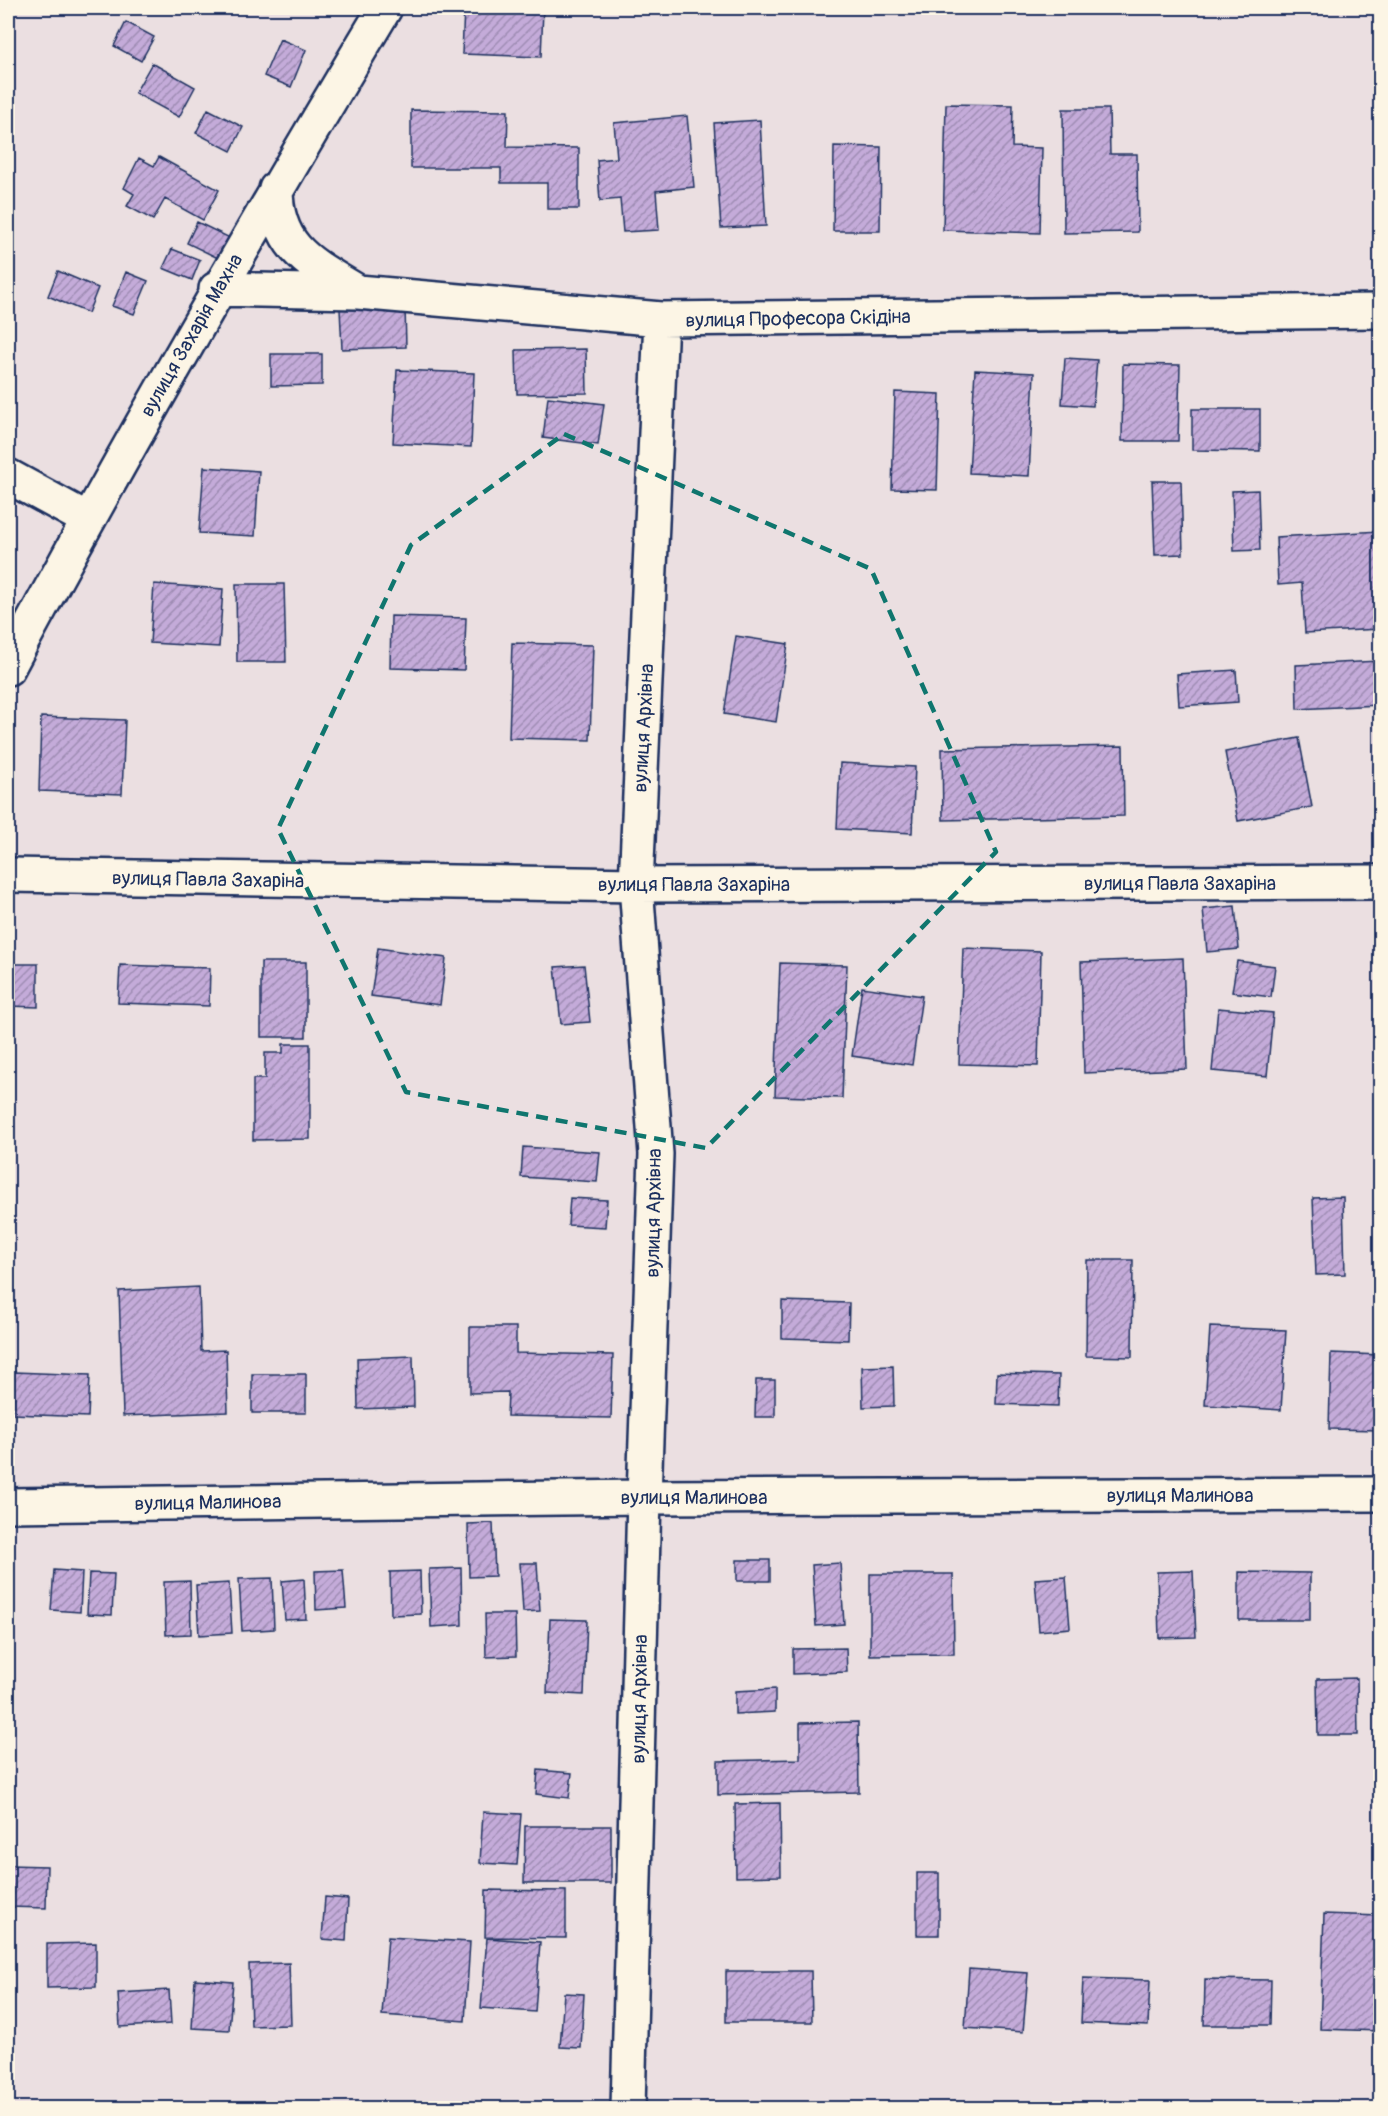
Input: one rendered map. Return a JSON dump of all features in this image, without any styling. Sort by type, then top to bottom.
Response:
[{"type":"street","name":"вулиця Захарія Махна","points":[[8,668],[87,519],[216,289],[385,8]]},
{"type":"street","points":[[276,189],[276,209],[282,231],[294,248],[358,292]]},
{"type":"street","name":"вулиця Професора Скідіна","points":[[216,289],[358,292],[661,319],[1380,311]]},
{"type":"street","name":"вулиця Архівна","points":[[628,2109],[644,1497],[656,1154],[636,885],[661,319]]},
{"type":"street","points":[[8,476],[87,519]]},
{"type":"street","name":"вулиця Павла Захаріна","points":[[8,875],[636,885],[1380,882]]},
{"type":"street","name":"вулиця Малинова","points":[[8,1505],[644,1497],[1380,1494]]},
{"type":"highlighted area","points":[[564,434],[871,569],[996,852],[706,1148],[406,1092],[278,829],[411,545]]},
{"type":"building","points":[[464,8],[543,10],[541,57],[462,54]]},
{"type":"building","points":[[126,22],[154,37],[141,61],[114,46]]},
{"type":"building","points":[[280,39],[306,50],[291,87],[264,76]]},
{"type":"building","points":[[152,63],[195,87],[179,117],[135,93]]},
{"type":"building","points":[[946,104],[1013,105],[1012,147],[1042,148],[1040,233],[943,230]]},
{"type":"building","points":[[208,109],[243,127],[231,151],[196,133]]},
{"type":"building","points":[[1063,109],[1109,109],[1110,154],[1137,154],[1138,232],[1064,233]]},
{"type":"building","points":[[411,110],[508,111],[507,147],[579,148],[579,209],[547,209],[547,183],[501,183],[501,168],[411,168]]},
{"type":"building","points":[[687,116],[694,187],[656,191],[659,230],[623,232],[620,199],[600,201],[597,160],[617,158],[614,123]]},
{"type":"building","points":[[760,120],[766,226],[721,228],[714,123]]},
{"type":"building","points":[[834,146],[881,147],[880,231],[833,231]]},
{"type":"building","points":[[159,157],[219,190],[203,220],[165,199],[153,220],[127,206],[134,194],[124,188],[139,158],[154,166]]},
{"type":"building","points":[[197,222],[230,238],[220,259],[187,243]]},
{"type":"building","points":[[172,249],[200,260],[192,280],[163,268]]},
{"type":"building","points":[[58,271],[98,288],[88,313],[48,296]]},
{"type":"building","points":[[126,272],[148,281],[134,314],[112,306]]},
{"type":"building","points":[[405,307],[406,347],[342,349],[340,309]]},
{"type":"building","points":[[586,349],[587,393],[517,394],[516,350]]},
{"type":"building","points":[[271,354],[322,354],[322,385],[271,386]]},
{"type":"building","points":[[1065,358],[1097,360],[1093,406],[1062,404]]},
{"type":"building","points":[[1123,364],[1180,365],[1178,441],[1122,441]]},
{"type":"building","points":[[397,370],[474,373],[471,447],[393,443]]},
{"type":"building","points":[[975,370],[1034,373],[1029,476],[969,473]]},
{"type":"building","points":[[895,392],[940,394],[937,490],[892,489]]},
{"type":"building","points":[[548,397],[604,404],[598,445],[543,438]]},
{"type":"building","points":[[1192,409],[1260,409],[1260,451],[1192,450]]},
{"type":"building","points":[[204,467],[259,471],[255,536],[199,533]]},
{"type":"building","points":[[1152,481],[1181,481],[1183,554],[1155,555]]},
{"type":"building","points":[[1258,490],[1260,550],[1234,551],[1232,491]]},
{"type":"building","points":[[1380,531],[1380,629],[1305,633],[1302,583],[1278,585],[1276,537]]},
{"type":"building","points":[[154,584],[223,589],[219,647],[150,643]]},
{"type":"building","points":[[236,584],[284,584],[286,662],[237,662]]},
{"type":"building","points":[[391,616],[466,618],[464,670],[390,668]]},
{"type":"building","points":[[736,636],[788,644],[776,722],[724,714]]},
{"type":"building","points":[[512,643],[593,645],[590,740],[509,738]]},
{"type":"building","points":[[1380,661],[1380,705],[1297,709],[1296,665]]},
{"type":"building","points":[[1236,670],[1238,702],[1179,706],[1177,674]]},
{"type":"building","points":[[41,717],[125,720],[122,794],[39,791]]},
{"type":"building","points":[[1299,738],[1312,807],[1238,821],[1225,752]]},
{"type":"building","points":[[1123,746],[1124,816],[943,820],[942,749]]},
{"type":"building","points":[[840,763],[915,767],[912,833],[837,829]]},
{"type":"building","points":[[1235,906],[1239,949],[1207,952],[1203,909]]},
{"type":"building","points":[[378,948],[446,958],[440,1005],[371,996]]},
{"type":"building","points":[[963,948],[1041,951],[1038,1066],[959,1064]]},
{"type":"building","points":[[1183,958],[1187,1069],[1084,1073],[1081,962]]},
{"type":"building","points":[[1237,961],[1275,966],[1271,997],[1232,992]]},
{"type":"building","points":[[261,962],[306,962],[306,1037],[261,1037]]},
{"type":"building","points":[[780,963],[847,965],[842,1098],[775,1096]]},
{"type":"building","points":[[8,964],[38,964],[38,1007],[8,1006]]},
{"type":"building","points":[[120,965],[210,968],[209,1006],[118,1003]]},
{"type":"building","points":[[584,965],[590,1022],[561,1024],[555,967]]},
{"type":"building","points":[[862,987],[922,996],[912,1065],[852,1056]]},
{"type":"building","points":[[1218,1008],[1273,1013],[1267,1076],[1212,1071]]},
{"type":"building","points":[[283,1044],[310,1044],[310,1139],[253,1140],[253,1079],[265,1079],[265,1053],[283,1053]]},
{"type":"building","points":[[523,1147],[600,1152],[597,1182],[521,1177]]},
{"type":"building","points":[[1343,1197],[1345,1274],[1316,1275],[1313,1198]]},
{"type":"building","points":[[570,1198],[607,1200],[605,1227],[568,1225]]},
{"type":"building","points":[[1087,1260],[1133,1260],[1132,1357],[1086,1356]]},
{"type":"building","points":[[199,1287],[201,1351],[226,1350],[228,1412],[123,1416],[119,1291]]},
{"type":"building","points":[[782,1301],[849,1303],[848,1340],[782,1338]]},
{"type":"building","points":[[470,1327],[516,1327],[516,1353],[613,1355],[611,1418],[507,1416],[508,1392],[470,1393]]},
{"type":"building","points":[[1210,1327],[1286,1330],[1281,1410],[1205,1405]]},
{"type":"building","points":[[1331,1353],[1380,1355],[1380,1430],[1329,1429]]},
{"type":"building","points":[[413,1356],[414,1407],[358,1409],[357,1358]]},
{"type":"building","points":[[893,1366],[894,1406],[863,1407],[862,1367]]},
{"type":"building","points":[[14,1372],[90,1375],[88,1417],[13,1414]]},
{"type":"building","points":[[997,1373],[1059,1375],[1058,1406],[996,1404]]},
{"type":"building","points":[[252,1374],[306,1374],[306,1413],[252,1413]]},
{"type":"building","points":[[756,1380],[775,1380],[775,1417],[755,1417]]},
{"type":"building","points":[[493,1523],[495,1576],[469,1577],[468,1524]]},
{"type":"building","points":[[737,1560],[770,1560],[770,1581],[737,1581]]},
{"type":"building","points":[[520,1563],[537,1563],[540,1611],[523,1612]]},
{"type":"building","points":[[840,1563],[844,1624],[816,1626],[812,1565]]},
{"type":"building","points":[[461,1568],[462,1625],[431,1627],[429,1569]]},
{"type":"building","points":[[1378,1568],[1380,1568],[1380,1607],[1378,1607]]},
{"type":"building","points":[[54,1570],[82,1572],[80,1612],[51,1610]]},
{"type":"building","points":[[343,1570],[346,1608],[316,1610],[315,1571]]},
{"type":"building","points":[[420,1571],[421,1614],[391,1615],[390,1572]]},
{"type":"building","points":[[1193,1571],[1196,1637],[1159,1638],[1157,1572]]},
{"type":"building","points":[[1239,1572],[1310,1573],[1310,1620],[1239,1620]]},
{"type":"building","points":[[89,1573],[114,1574],[112,1615],[87,1614]]},
{"type":"building","points":[[870,1574],[953,1574],[954,1654],[870,1655]]},
{"type":"building","points":[[1066,1577],[1070,1628],[1039,1631],[1035,1579]]},
{"type":"building","points":[[272,1578],[274,1629],[242,1631],[239,1579]]},
{"type":"building","points":[[304,1579],[306,1619],[285,1620],[282,1581]]},
{"type":"building","points":[[190,1581],[191,1634],[166,1635],[164,1582]]},
{"type":"building","points":[[229,1583],[232,1633],[199,1635],[196,1585]]},
{"type":"building","points":[[485,1614],[515,1614],[516,1656],[486,1657]]},
{"type":"building","points":[[550,1619],[587,1620],[584,1695],[547,1693]]},
{"type":"building","points":[[846,1648],[847,1672],[793,1674],[793,1649]]},
{"type":"building","points":[[1357,1678],[1358,1735],[1318,1735],[1317,1679]]},
{"type":"building","points":[[775,1689],[775,1712],[735,1714],[735,1691]]},
{"type":"building","points":[[858,1722],[859,1792],[718,1795],[718,1761],[800,1759],[800,1723]]},
{"type":"building","points":[[538,1770],[572,1773],[569,1798],[536,1794]]},
{"type":"building","points":[[780,1803],[781,1876],[736,1877],[735,1804]]},
{"type":"building","points":[[483,1812],[521,1814],[517,1865],[480,1863]]},
{"type":"building","points":[[525,1826],[611,1826],[611,1883],[524,1883]]},
{"type":"building","points":[[8,1865],[47,1866],[46,1908],[8,1907]]},
{"type":"building","points":[[917,1873],[939,1873],[939,1935],[917,1935]]},
{"type":"building","points":[[486,1890],[566,1891],[566,1938],[485,1937]]},
{"type":"building","points":[[325,1897],[348,1899],[346,1941],[322,1939]]},
{"type":"building","points":[[1324,1914],[1380,1916],[1380,2031],[1320,2029]]},
{"type":"building","points":[[388,1937],[470,1942],[465,2021],[382,2015]]},
{"type":"building","points":[[487,1938],[540,1942],[535,2012],[481,2008]]},
{"type":"building","points":[[96,1943],[96,1987],[47,1988],[47,1944]]},
{"type":"building","points":[[289,1963],[291,2025],[251,2026],[249,1964]]},
{"type":"building","points":[[969,1969],[1028,1973],[1023,2032],[965,2028]]},
{"type":"building","points":[[726,1971],[811,1971],[812,2022],[726,2022]]},
{"type":"building","points":[[1083,1978],[1150,1980],[1148,2026],[1081,2023]]},
{"type":"building","points":[[195,1979],[233,1982],[229,2030],[192,2028]]},
{"type":"building","points":[[1205,1979],[1271,1980],[1270,2025],[1204,2025]]},
{"type":"building","points":[[169,1990],[171,2024],[120,2027],[118,1993]]},
{"type":"building","points":[[564,1993],[584,1994],[581,2048],[560,2047]]}]
